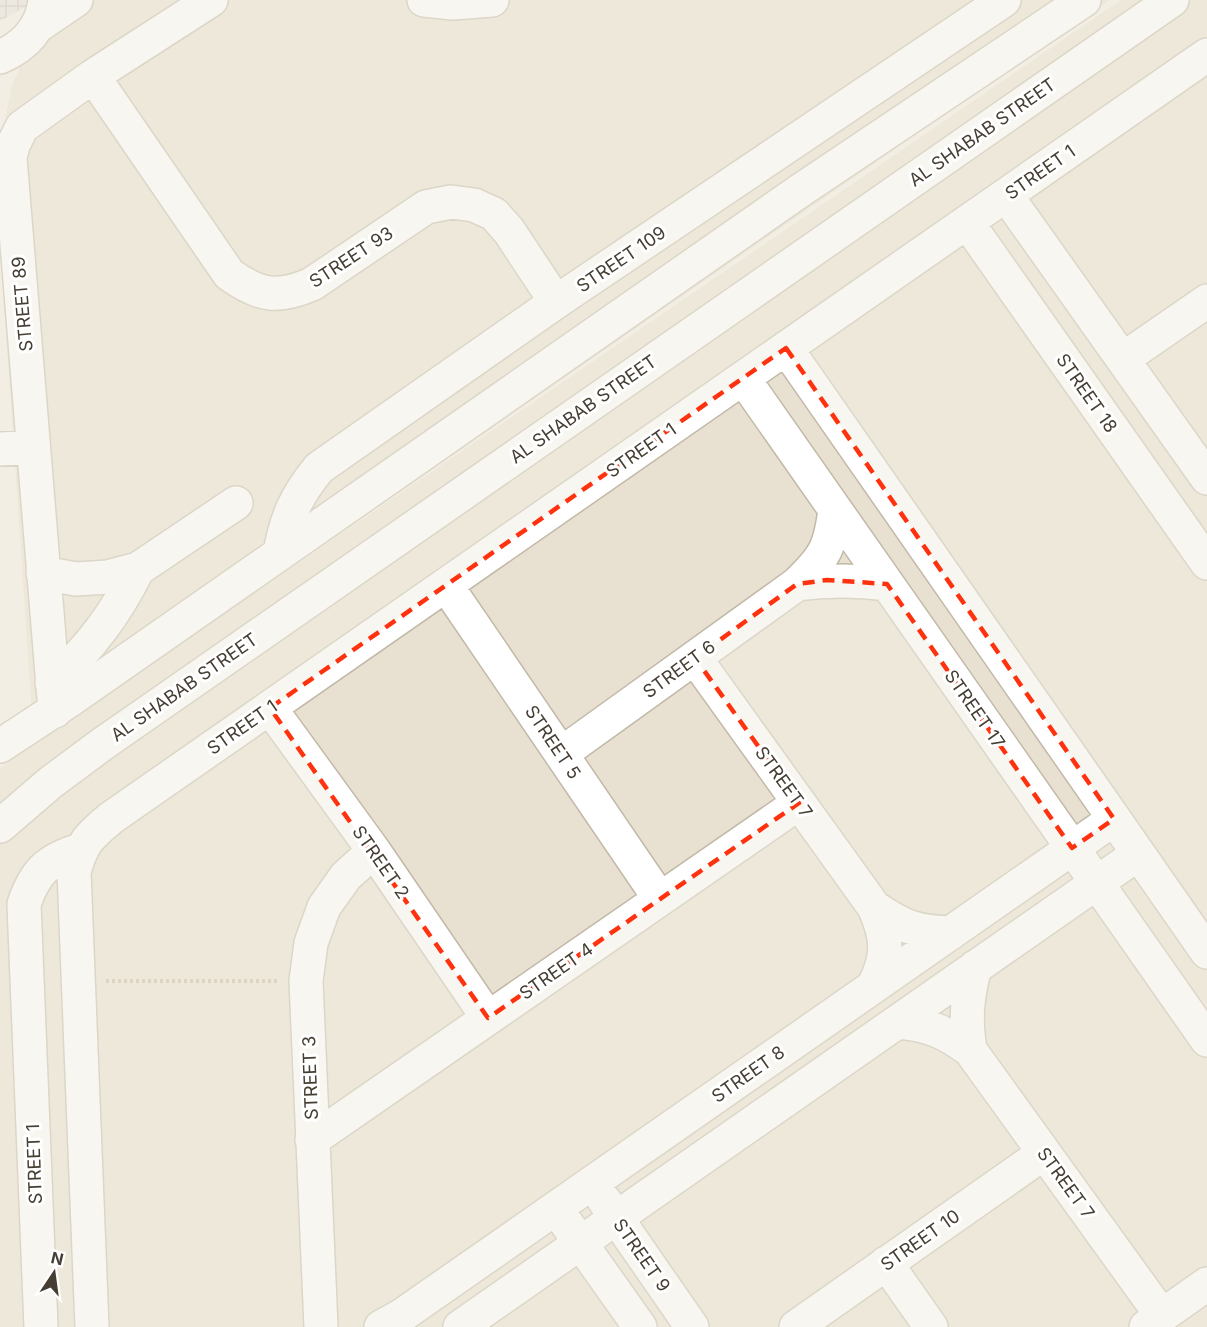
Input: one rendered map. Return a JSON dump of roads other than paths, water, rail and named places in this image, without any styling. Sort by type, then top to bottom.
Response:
[{"type":"street","points":[[0,57],[14,51],[27,40],[42,13],[76,0]]},
{"type":"street","name":"STREET 89","points":[[53,697],[10,158],[13,145],[22,127],[93,76],[211,0]]},
{"type":"street","points":[[424,0],[453,3],[492,0]]},
{"type":"street","name":"STREET 109","points":[[280,553],[284,530],[292,507],[304,486],[319,468],[964,11],[1004,0]]},
{"type":"street","name":"AL SHABAB STREET","points":[[0,826],[50,783],[101,745],[1172,0]]},
{"type":"street","points":[[0,746],[53,697],[280,553],[801,190],[1078,5],[1102,49]]},
{"type":"street","points":[[964,11],[997,58]]},
{"type":"street","name":"STREET 1","points":[[40,1327],[24,904],[31,885],[43,868],[60,856],[80,850],[111,818],[1207,55]]},
{"type":"street","name":"STREET 93","points":[[93,76],[230,274],[247,287],[269,294],[291,293],[312,285],[426,207],[452,202],[474,205],[494,214],[509,231],[556,302]]},
{"type":"street","points":[[1006,195],[1207,478]]},
{"type":"street","name":"STREET 18","points":[[967,222],[1207,563]]},
{"type":"street","points":[[1123,359],[1207,301]]},
{"type":"street","points":[[786,348],[1207,952]]},
{"type":"street","name":"STREET 17","points":[[743,378],[1207,1040]]},
{"type":"street","points":[[0,449],[33,447]]},
{"type":"street","points":[[43,573],[76,579],[108,577],[138,568],[236,503]]},
{"type":"street","name":"STREET 6","points":[[561,753],[797,584],[818,564],[831,538],[835,510]]},
{"type":"street","points":[[53,697],[78,658],[102,631],[122,601],[138,568]]},
{"type":"street","points":[[797,584],[837,580],[887,584]]},
{"type":"street","name":"STREET 5","points":[[446,585],[660,899]]},
{"type":"street","name":"STREET 7","points":[[695,658],[874,907],[883,926],[886,947],[882,968],[873,987]]},
{"type":"street","name":"STREET 2","points":[[270,708],[374,851],[489,1018]]},
{"type":"street","name":"STREET 4","points":[[312,1140],[799,803]]},
{"type":"street","name":"STREET 8","points":[[381,1327],[401,1316],[1114,819]]},
{"type":"street","points":[[80,850],[74,872],[92,1327]]},
{"type":"street","name":"STREET 3","points":[[321,1327],[306,981],[311,943],[324,908],[346,876],[374,851]]},
{"type":"street","points":[[460,1327],[1138,854]]},
{"type":"street","name":"STREET 7","points":[[874,907],[897,923],[923,932],[951,933]]},
{"type":"street","name":"STREET 7","points":[[970,1050],[966,1022],[968,994],[975,967]]},
{"type":"street","name":"STREET 7","points":[[899,1022],[933,1028],[950,1035],[970,1050],[1044,1153],[1154,1321]]},
{"type":"street","name":"STREET 10","points":[[796,1327],[1044,1153]]},
{"type":"street","name":"STREET 9","points":[[592,1182],[692,1327]]},
{"type":"street","points":[[556,1208],[640,1327]]},
{"type":"street","points":[[886,1263],[931,1327]]},
{"type":"street","points":[[1154,1321],[1207,1284]]}]
